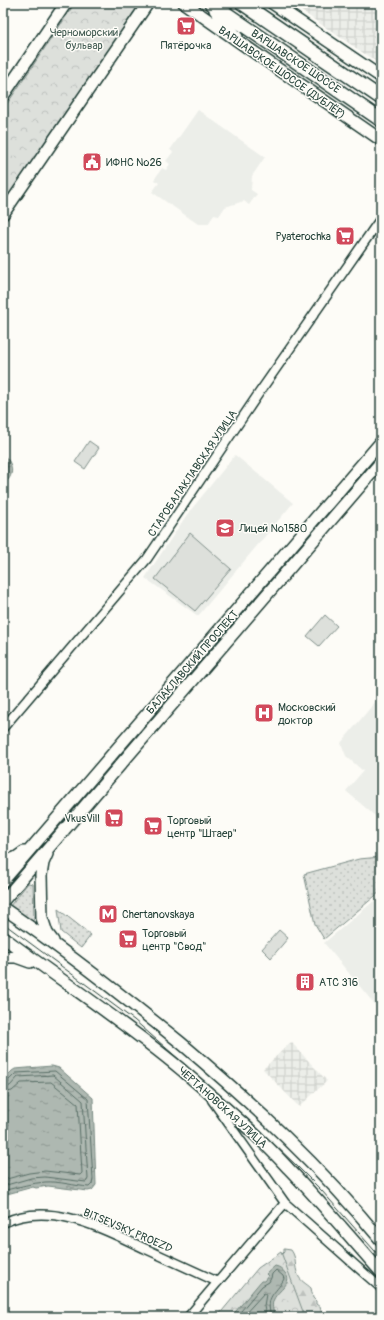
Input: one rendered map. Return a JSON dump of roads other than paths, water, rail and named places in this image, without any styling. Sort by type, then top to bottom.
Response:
[{"type":"main road","points":[[3,96],[66,3]]},
{"type":"main road","points":[[3,214],[148,3]]},
{"type":"main road","name":"ВАРШАВСКОЕ ШОССЕ (ДУБЛЁР)","points":[[184,3],[381,140]]},
{"type":"main road","points":[[210,3],[244,45]]},
{"type":"main road","name":"ВАРШАВСКОЕ ШОССЕ","points":[[210,3],[381,120]]},
{"type":"main road","name":"ВАРШАВСКОЕ ШОССЕ","points":[[242,3],[381,98]]},
{"type":"main road","points":[[272,3],[381,78]]},
{"type":"main road","name":"БАЛАКЛАВСКИЙ ПРОСПЕКТ","points":[[3,881],[381,442]]},
{"type":"main road","name":"БАЛАКЛАВСКИЙ ПРОСПЕКТ","points":[[3,901],[381,462]]},
{"type":"main road","points":[[3,863],[17,857],[41,837]]},
{"type":"main road","points":[[51,845],[42,863],[42,918],[47,933],[57,946]]},
{"type":"main road","name":"ЧЕРТАНОВСКАЯ УЛИЦА","points":[[3,908],[127,998],[206,1065],[272,1124],[326,1176],[381,1240]]},
{"type":"main road","points":[[3,938],[42,967]]},
{"type":"main road","points":[[3,957],[16,957],[42,967]]},
{"type":"main road","name":"ЧЕРТАНОВСКАЯ УЛИЦА","points":[[42,967],[111,1014],[206,1091],[288,1167],[381,1272]]},
{"type":"street","name":"СТАРОБАЛАКЛАВСКАЯ УЛИЦА","points":[[3,728],[147,559],[259,393],[381,218]]},
{"type":"street","points":[[342,488],[340,492],[341,498],[350,498]]},
{"type":"street","points":[[232,615],[239,613],[243,615],[244,620],[242,624]]},
{"type":"street","points":[[25,856],[23,861],[26,867],[34,865]]},
{"type":"street","points":[[206,1091],[285,1203],[381,1288]]},
{"type":"street","points":[[188,1317],[285,1203]]},
{"type":"street","name":"BITSEVSKY PROEZD","points":[[3,1223],[28,1215],[49,1214],[70,1218],[111,1232],[218,1282]]},
{"type":"water","points":[[3,455],[7,458],[12,470],[10,478],[3,484]]},
{"type":"water","points":[[52,1066],[59,1068],[93,1098],[96,1185],[92,1190],[88,1191],[48,1186],[33,1187],[7,1194],[3,1197],[3,1080],[15,1069]]},
{"type":"water","points":[[275,1266],[283,1270],[288,1280],[273,1301],[275,1317],[231,1317],[261,1281],[264,1281],[268,1276],[266,1274]]},
{"type":"tram line","points":[[3,923],[134,1020],[253,1124],[322,1191],[381,1258]]},
{"type":"place","name":"Пятёрочка","points":[[186,26]]},
{"type":"place","name":"ИФНС №26","points":[[92,162]]},
{"type":"place","name":"Pyaterochka","points":[[345,236]]},
{"type":"place","name":"Лицей №1580","points":[[225,528]]},
{"type":"place","name":"Московский доктор","points":[[264,713]]},
{"type":"place","name":"VkusVill","points":[[114,818]]},
{"type":"place","name":"Торговый центр \"Штаер\"","points":[[153,826]]},
{"type":"place","name":"Chertanovskaya","points":[[108,914]]},
{"type":"place","name":"Торговый центр \"Свод\"","points":[[128,939]]},
{"type":"place","name":"АТС 316","points":[[305,982]]},
{"type":"park label","name":"Черноморский бульвар","points":[[84,38]]}]
